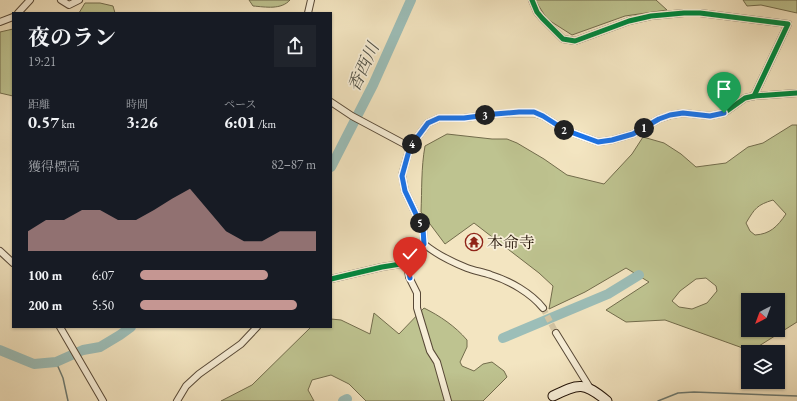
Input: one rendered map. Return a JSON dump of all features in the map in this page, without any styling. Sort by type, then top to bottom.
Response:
[{"type":"street","points":[[19,12],[30,0]]},
{"type":"street","points":[[61,0],[69,5],[79,0]]},
{"type":"street","points":[[308,12],[311,0]]},
{"type":"street","points":[[532,0],[537,12],[564,39],[575,41],[629,21],[652,16],[684,13],[700,13],[788,24],[754,96]]},
{"type":"street","points":[[0,22],[12,17]]},
{"type":"street","points":[[332,279],[382,267],[407,263],[414,257],[424,244],[423,229],[405,191],[402,176],[410,147],[428,123],[439,118],[464,118],[495,114],[534,112],[565,130],[598,142],[633,134],[659,119],[670,115],[683,113],[710,116],[724,113],[745,98],[797,93]]},
{"type":"street","points":[[332,103],[352,116],[410,147]]},
{"type":"street","points":[[424,244],[435,253],[467,268],[492,275],[510,283],[535,299],[543,308]]},
{"type":"street","points":[[0,251],[12,262]]},
{"type":"street","points":[[407,263],[410,278],[418,293],[417,308],[430,351],[437,362],[448,401]]},
{"type":"street","points":[[61,328],[103,401]]},
{"type":"street","points":[[178,401],[186,386],[199,374],[240,344],[256,328]]},
{"type":"street","points":[[556,333],[590,388],[607,401]]},
{"type":"street","points":[[550,399],[575,386],[590,388]]},
{"type":"green space","points":[[249,0],[290,0],[278,7],[268,7],[253,6]]},
{"type":"green space","points":[[535,0],[656,0],[667,10],[625,16],[572,35],[547,19]]},
{"type":"green space","points":[[743,0],[797,0],[797,13],[761,5],[747,6]]},
{"type":"green space","points":[[85,3],[100,3],[113,6],[115,12],[80,12]]},
{"type":"green space","points":[[12,29],[12,96],[0,93],[0,32]]},
{"type":"green space","points":[[792,125],[797,125],[797,322],[785,330],[785,293],[741,293],[741,337],[773,337],[761,345],[741,345],[741,347],[665,320],[626,322],[606,310],[649,282],[626,268],[585,292],[549,309],[553,286],[539,273],[474,223],[445,244],[421,212],[422,171],[425,146],[447,134],[492,139],[507,139],[517,143],[544,159],[567,175],[604,184],[632,154],[643,137],[664,143],[681,154],[696,167],[726,163],[748,147],[763,143]],"holes":[[[773,200],[786,214],[773,229],[765,233],[755,235],[750,231],[746,223],[757,208]],[[706,278],[716,286],[717,291],[707,303],[692,309],[679,307],[672,301],[680,291],[696,279]]]},
{"type":"green space","points":[[424,308],[447,322],[467,340],[467,347],[460,362],[462,366],[474,371],[483,364],[492,362],[504,371],[507,377],[483,401],[366,401],[349,384],[331,375],[312,380],[308,390],[314,401],[221,401],[252,385],[310,328],[332,328],[332,319],[341,320],[370,334],[374,313],[399,334]]},
{"type":"waterway","name":"香西川","points":[[332,165],[373,85],[411,0]]},
{"type":"waterway","points":[[503,338],[608,294],[639,275]]},
{"type":"waterway","name":"香西川","points":[[0,350],[34,364],[56,362],[83,350],[100,347],[130,328]]},
{"type":"waterway","points":[[56,362],[63,378],[68,401]]},
{"type":"waterway","points":[[658,401],[678,393],[694,392],[797,396]]},
{"type":"waterway","points":[[343,401],[347,399]]},
{"type":"tunnel","points":[[543,308],[556,333]]},
{"type":"cycle path","points":[[532,0],[537,12],[563,39],[575,41],[629,21],[651,16],[684,13],[700,13],[788,24],[754,96]]},
{"type":"cycle path","points":[[332,279],[382,267],[407,263],[414,257],[424,244],[423,229],[405,191],[402,175],[410,147],[428,123],[439,118],[464,118],[495,114],[534,113],[543,116],[565,130],[598,142],[633,134],[659,119],[671,115],[683,113],[710,116],[724,113],[745,98],[797,93]]},
{"type":"place","name":"本命寺","points":[[474,242]]},
{"type":"route","points":[[410,278],[407,263],[414,257],[424,244],[423,229],[405,191],[402,176],[410,147],[428,123],[439,118],[464,118],[495,114],[534,112],[565,130],[598,142],[633,134],[659,119],[670,115],[683,113],[710,116],[724,113]]}]
